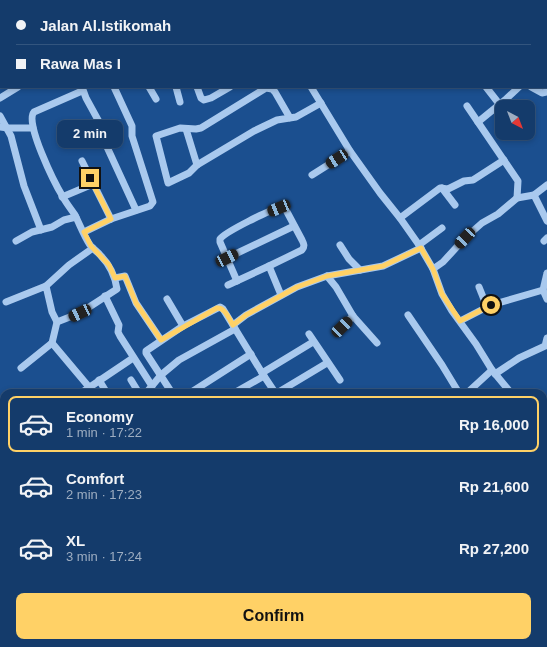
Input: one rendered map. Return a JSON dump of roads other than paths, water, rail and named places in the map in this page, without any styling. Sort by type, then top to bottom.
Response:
[{"type":"street","points":[[0,98],[16,88]]},
{"type":"street","points":[[84,232],[111,219],[150,206],[154,202],[132,136],[132,126],[114,88]]},
{"type":"street","points":[[150,88],[156,99]]},
{"type":"street","points":[[176,88],[180,102]]},
{"type":"street","points":[[197,88],[201,98],[204,100],[211,98],[227,88]]},
{"type":"street","points":[[290,118],[275,92],[272,89],[266,88],[201,128],[180,128],[156,136],[168,183],[189,172],[197,165],[227,146],[270,123],[296,117],[321,103]]},
{"type":"street","points":[[312,88],[350,151],[375,187],[420,246],[433,269],[442,294],[493,372],[508,389]]},
{"type":"street","points":[[486,88],[496,100]]},
{"type":"street","points":[[505,100],[518,88]]},
{"type":"street","points":[[533,88],[542,93],[547,92]]},
{"type":"street","points":[[57,322],[80,313],[117,288],[115,278],[109,265],[93,248],[76,217],[62,197],[35,136],[31,117],[34,112],[82,89],[104,130]]},
{"type":"street","points":[[467,106],[518,181],[517,198]]},
{"type":"street","points":[[478,122],[495,109]]},
{"type":"street","points":[[0,116],[8,128],[17,156],[24,186],[41,230]]},
{"type":"street","points":[[0,127],[33,128]]},
{"type":"street","points":[[186,129],[197,165]]},
{"type":"street","points":[[107,147],[136,210]]},
{"type":"street","points":[[312,175],[350,151]]},
{"type":"street","points":[[400,218],[437,190],[442,188],[448,189],[464,181],[473,180],[504,160]]},
{"type":"street","points":[[82,161],[111,219]]},
{"type":"street","points":[[62,197],[93,184]]},
{"type":"street","points":[[433,269],[443,262],[478,226],[498,214],[517,198],[534,195],[547,185]]},
{"type":"street","points":[[442,188],[455,205]]},
{"type":"street","points":[[534,195],[547,221]]},
{"type":"street","points":[[228,285],[237,281],[269,266],[302,250],[304,248],[304,244],[286,210],[279,208],[226,233],[220,238],[220,242],[237,281]]},
{"type":"street","points":[[16,241],[30,233],[52,227],[64,220],[76,217]]},
{"type":"street","points":[[227,258],[294,226]]},
{"type":"street","points":[[149,389],[161,375],[179,360],[234,327],[246,315],[281,295],[297,287],[327,276],[383,266],[420,246],[442,228]]},
{"type":"street","points":[[340,245],[349,259],[360,270]]},
{"type":"street","points":[[6,302],[46,286],[74,261],[93,248]]},
{"type":"street","points":[[269,266],[281,295]]},
{"type":"street","points":[[547,273],[543,290],[547,299]]},
{"type":"street","points":[[115,278],[125,276],[136,303],[161,340]]},
{"type":"street","points":[[327,276],[336,287],[353,316],[377,343]]},
{"type":"street","points":[[21,368],[52,343],[57,322],[52,312],[46,286]]},
{"type":"street","points":[[479,287],[487,307]]},
{"type":"street","points":[[460,321],[487,307],[543,290]]},
{"type":"street","points":[[105,296],[119,325],[118,332],[152,386]]},
{"type":"street","points":[[167,299],[183,326]]},
{"type":"street","points":[[170,389],[146,351],[183,326],[220,307],[223,309],[273,389]]},
{"type":"street","points":[[408,315],[457,389]]},
{"type":"street","points":[[342,327],[353,316]]},
{"type":"street","points":[[309,334],[327,363],[340,380]]},
{"type":"street","points":[[472,389],[493,372],[545,346],[547,338]]},
{"type":"street","points":[[240,389],[313,342]]},
{"type":"street","points":[[52,343],[89,387]]},
{"type":"street","points":[[196,389],[251,354]]},
{"type":"street","points":[[86,389],[133,358]]},
{"type":"street","points":[[284,389],[327,363]]},
{"type":"street","points":[[99,380],[105,389]]},
{"type":"street","points":[[131,380],[137,389]]}]
